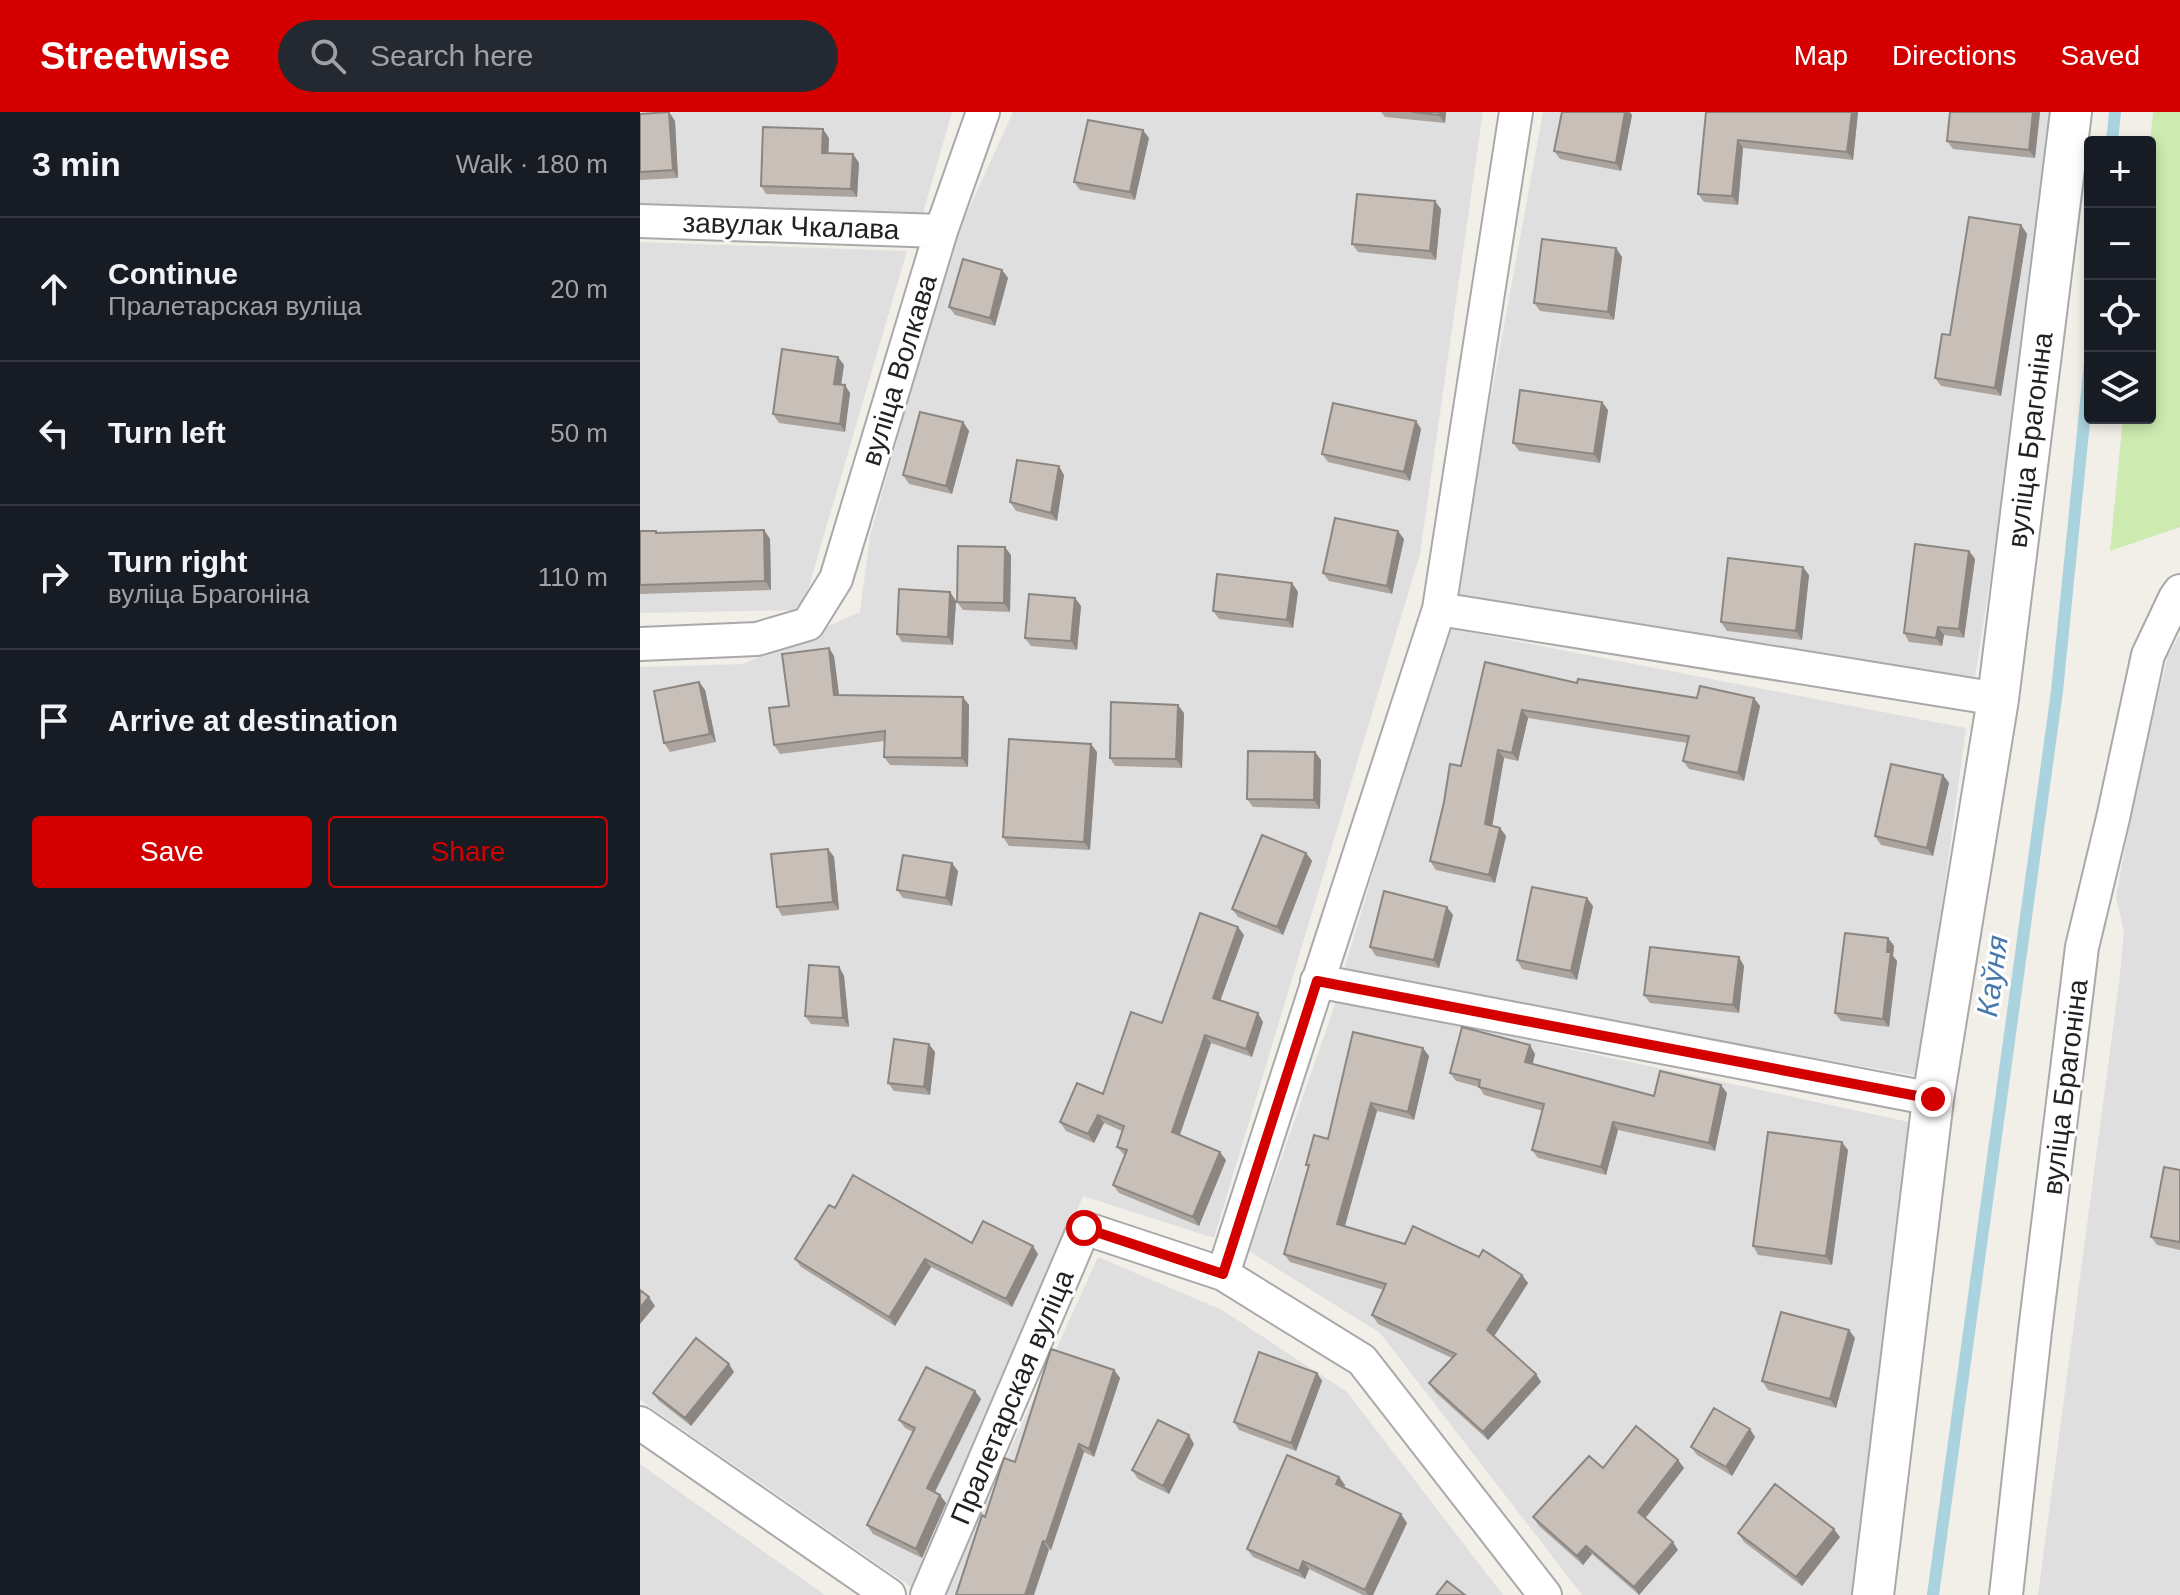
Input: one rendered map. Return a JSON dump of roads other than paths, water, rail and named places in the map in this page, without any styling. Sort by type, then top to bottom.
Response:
[{"type":"street","name":"вуліца Волкава","points":[[640,644],[757,639],[808,624],[836,579],[941,231],[983,112]]},
{"type":"street","points":[[1223,1274],[1439,609],[1516,112]]},
{"type":"street","name":"вуліца Брагоніна","points":[[1873,1595],[1933,1099],[1998,699],[2071,112]]},
{"type":"street","name":"завулак Чкалава","points":[[640,221],[941,231]]},
{"type":"street","name":"вуліца Брагоніна","points":[[2006,1595],[2082,947],[2148,655],[2180,591]]},
{"type":"street","points":[[1439,609],[1998,699]]},
{"type":"street","points":[[1317,981],[1933,1099]]},
{"type":"street","name":"Пралетарская вуліца","points":[[927,1595],[1084,1228],[1223,1274],[1362,1360],[1545,1595]]},
{"type":"street","points":[[640,1423],[889,1595]]},
{"type":"waterway","name":"Каўня","points":[[2113,136],[2115,112]]},
{"type":"waterway","name":"Каўня","points":[[1933,1595],[2057,691],[2084,422]]}]
